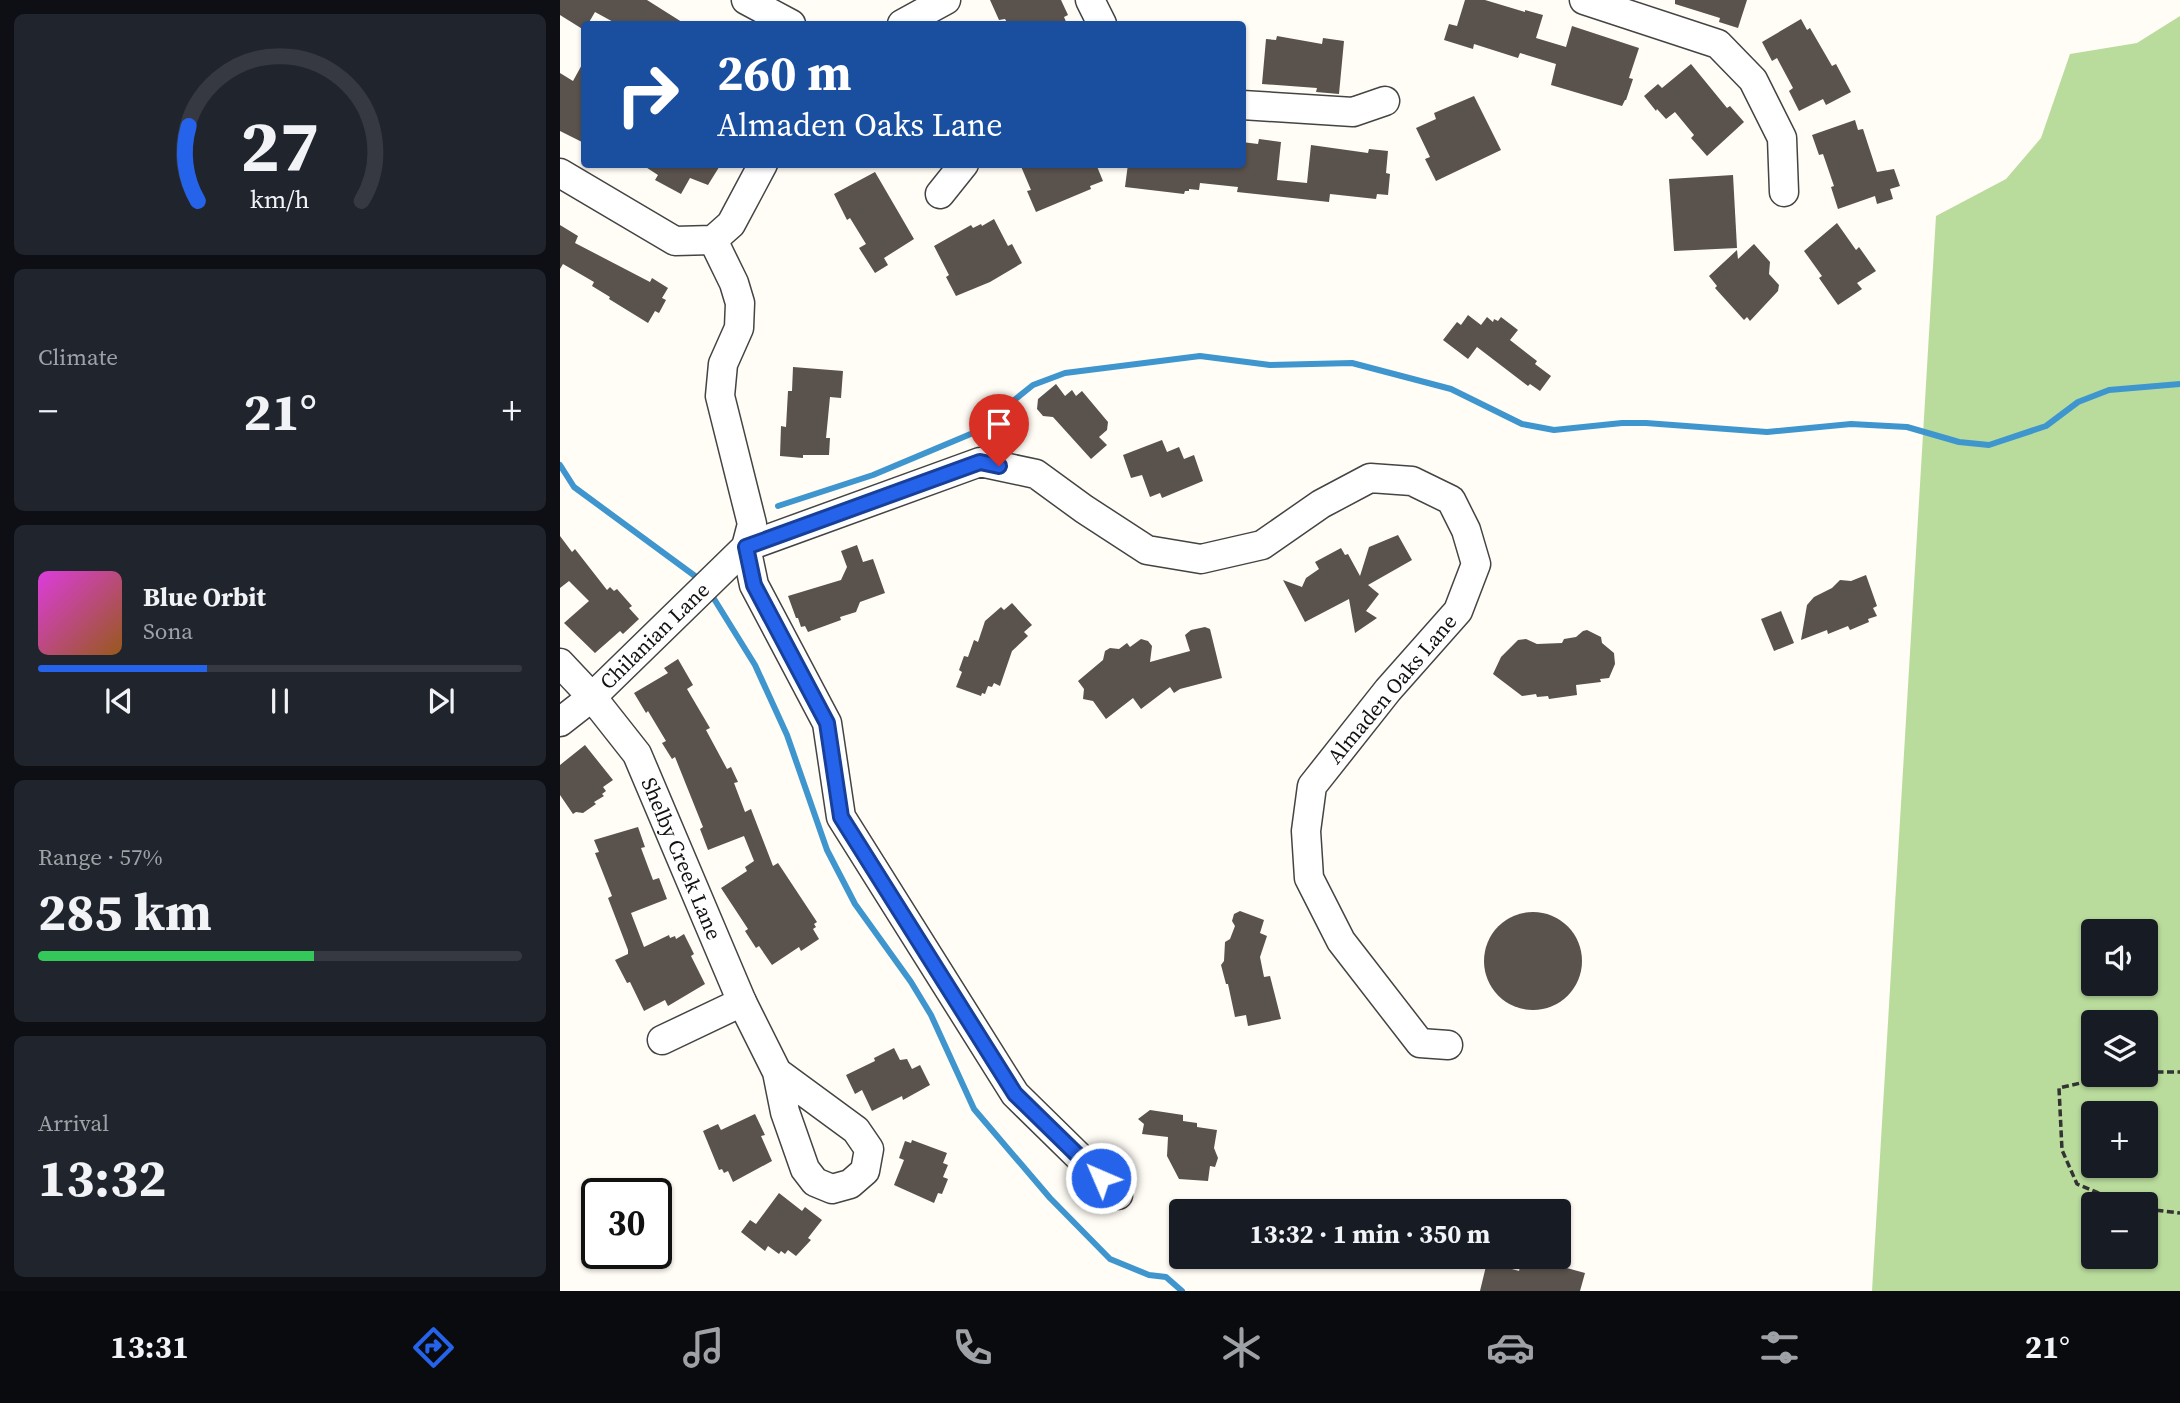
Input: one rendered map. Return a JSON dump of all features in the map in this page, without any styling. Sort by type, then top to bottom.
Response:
[{"type":"street","points":[[746,0],[785,21]]},
{"type":"street","points":[[908,21],[946,0]]},
{"type":"street","points":[[1090,0],[1100,21]]},
{"type":"street","points":[[1584,0],[1718,44],[1753,80],[1782,138],[1784,192]]},
{"type":"street","points":[[1246,106],[1353,113],[1385,101]]},
{"type":"street","points":[[560,173],[675,241],[713,240],[731,224],[761,168]]},
{"type":"street","points":[[940,194],[961,168]]},
{"type":"street","points":[[713,240],[740,303],[739,328],[723,364],[720,396],[752,524],[746,547],[754,585],[827,723],[841,817],[1015,1094],[1118,1195]]},
{"type":"street","name":"Almaden Oaks Lane","points":[[746,547],[980,462],[1037,474],[1083,509],[1147,550],[1201,559],[1262,545],[1321,504],[1370,478],[1412,481],[1451,500],[1466,530],[1476,564],[1458,611],[1388,690],[1312,786],[1306,831],[1309,878],[1341,941],[1420,1043],[1448,1045]]},
{"type":"street","name":"Chilanian Lane","points":[[560,722],[592,697],[746,547]]},
{"type":"street","name":"Shelby Creek Lane","points":[[560,663],[592,697],[637,754],[741,1002],[777,1072]]},
{"type":"street","points":[[662,1040],[741,1002]]},
{"type":"path","points":[[2158,1072],[2180,1072]]},
{"type":"path","points":[[2081,1083],[2059,1088],[2062,1150],[2077,1184],[2096,1192]]},
{"type":"path","points":[[2158,1210],[2180,1213]]},
{"type":"green space","points":[[2180,16],[2180,1291],[1872,1291],[1936,216],[2006,179],[2041,138],[2070,54],[2137,43]]},
{"type":"building","points":[[560,0],[647,0],[680,21],[612,21],[595,12],[590,21],[581,21],[581,28],[560,15]]},
{"type":"building","points":[[990,0],[1061,0],[1068,15],[1064,17],[1066,21],[999,20]]},
{"type":"building","points":[[1465,0],[1485,0],[1543,15],[1536,38],[1566,47],[1572,26],[1639,48],[1629,78],[1633,79],[1626,100],[1622,106],[1551,85],[1556,64],[1520,53],[1518,58],[1474,44],[1473,49],[1444,40],[1449,24],[1457,26]]},
{"type":"building","points":[[1675,0],[1747,0],[1738,28],[1719,22],[1720,18],[1675,4]]},
{"type":"building","points":[[1801,19],[1807,30],[1810,28],[1832,66],[1836,64],[1851,92],[1826,105],[1823,99],[1799,111],[1789,91],[1793,88],[1777,58],[1772,61],[1762,42]]},
{"type":"building","points":[[1277,36],[1322,44],[1323,38],[1344,41],[1339,94],[1316,92],[1317,88],[1262,84],[1266,39],[1276,40]]},
{"type":"building","points":[[1691,64],[1727,108],[1730,106],[1744,122],[1707,156],[1691,138],[1694,135],[1675,112],[1666,119],[1644,96],[1658,84],[1662,88]]},
{"type":"building","points":[[581,66],[581,142],[560,131],[560,73],[573,81]]},
{"type":"building","points":[[1474,96],[1501,150],[1436,181],[1425,159],[1430,157],[1416,128],[1436,119],[1434,113]]},
{"type":"building","points":[[1855,120],[1858,130],[1863,129],[1877,172],[1894,169],[1900,186],[1890,189],[1893,199],[1877,204],[1875,196],[1838,209],[1831,187],[1834,186],[1823,154],[1819,155],[1812,135]]},
{"type":"building","points":[[1259,139],[1281,142],[1277,180],[1307,183],[1311,145],[1368,153],[1369,149],[1388,151],[1388,195],[1377,194],[1376,199],[1330,194],[1329,202],[1237,192],[1238,187],[1200,183],[1199,190],[1189,189],[1184,194],[1125,187],[1127,168],[1246,168],[1246,142],[1258,144]]},
{"type":"building","points":[[647,168],[719,168],[708,185],[690,178],[681,194],[655,180],[658,175]]},
{"type":"building","points":[[1022,168],[1098,168],[1103,181],[1090,186],[1091,189],[1036,212],[1027,191],[1031,190]]},
{"type":"building","points":[[875,172],[914,239],[884,258],[888,265],[875,273],[859,248],[866,244],[850,218],[847,220],[834,194]]},
{"type":"building","points":[[1733,175],[1737,248],[1674,251],[1669,179]]},
{"type":"building","points":[[994,219],[1008,246],[1012,244],[1022,263],[990,282],[956,296],[934,246],[971,225],[973,228],[981,224],[982,226]]},
{"type":"building","points":[[1837,223],[1856,250],[1859,247],[1876,271],[1857,283],[1862,289],[1838,305],[1804,251]]},
{"type":"building","points":[[560,225],[578,236],[575,243],[650,282],[652,278],[668,288],[662,298],[666,300],[659,313],[655,311],[648,323],[609,299],[610,297],[592,286],[594,282],[563,264],[560,269]]},
{"type":"building","points":[[1754,244],[1770,262],[1769,274],[1779,285],[1778,291],[1750,321],[1747,317],[1744,320],[1715,288],[1717,286],[1709,276],[1737,250],[1738,259]]},
{"type":"building","points":[[1468,315],[1481,325],[1487,317],[1493,322],[1501,317],[1518,330],[1510,340],[1551,376],[1540,391],[1530,384],[1528,386],[1477,347],[1468,359],[1443,340],[1457,322],[1461,325]]},
{"type":"building","points":[[793,367],[843,371],[841,398],[830,397],[826,438],[830,438],[829,455],[803,455],[803,458],[780,456],[781,426],[786,427],[788,391],[792,391]]},
{"type":"building","points":[[1056,384],[1065,396],[1072,390],[1076,396],[1082,391],[1108,422],[1107,430],[1099,437],[1107,445],[1091,459],[1053,417],[1043,416],[1037,409],[1038,399]]},
{"type":"building","points":[[1162,440],[1167,452],[1179,447],[1184,459],[1194,455],[1203,481],[1162,498],[1160,493],[1150,497],[1142,475],[1131,478],[1123,455]]},
{"type":"building","points":[[1398,535],[1412,560],[1368,585],[1379,594],[1366,611],[1377,618],[1355,633],[1349,599],[1305,622],[1283,580],[1302,587],[1306,578],[1319,569],[1315,562],[1341,548],[1345,555],[1348,554],[1360,576],[1369,547]]},
{"type":"building","points":[[560,536],[572,552],[575,549],[607,590],[610,587],[614,591],[617,589],[639,619],[623,634],[620,631],[595,653],[564,623],[589,601],[569,581],[560,588]]},
{"type":"building","points":[[857,545],[863,562],[873,559],[885,593],[860,602],[856,612],[840,617],[841,620],[808,632],[796,618],[788,596],[841,580],[847,567],[841,551]]},
{"type":"building","points":[[1866,575],[1877,606],[1873,608],[1877,616],[1850,630],[1848,626],[1828,634],[1827,630],[1801,640],[1807,605],[1814,597],[1832,588],[1840,580],[1851,581]]},
{"type":"building","points":[[1012,603],[1032,625],[1024,632],[1028,636],[1012,651],[1000,686],[994,683],[992,687],[988,686],[985,694],[982,693],[981,696],[956,687],[964,656],[968,657],[974,640],[978,642],[985,621],[1001,607],[1004,610]]},
{"type":"building","points":[[1781,611],[1794,643],[1774,651],[1761,619]]},
{"type":"building","points":[[1205,627],[1210,629],[1222,678],[1174,693],[1170,687],[1141,709],[1133,698],[1106,719],[1093,701],[1083,699],[1084,689],[1078,681],[1103,660],[1105,651],[1110,648],[1119,649],[1127,643],[1130,647],[1141,639],[1148,641],[1152,646],[1150,662],[1190,651],[1185,635],[1191,630]]},
{"type":"building","points":[[1587,630],[1601,637],[1602,643],[1614,653],[1615,664],[1609,678],[1600,679],[1601,682],[1576,685],[1577,695],[1549,699],[1548,696],[1537,697],[1536,694],[1522,696],[1493,674],[1501,657],[1518,640],[1526,639],[1537,644],[1562,643],[1564,639],[1576,637]]},
{"type":"building","points":[[678,659],[693,685],[687,689],[710,728],[706,730],[727,769],[731,767],[738,782],[734,783],[745,812],[751,809],[773,866],[778,863],[817,922],[813,929],[819,939],[801,951],[799,947],[772,965],[759,946],[756,948],[745,931],[748,929],[721,888],[747,871],[745,867],[754,861],[744,836],[708,850],[700,829],[703,827],[675,757],[672,759],[662,743],[666,741],[634,693],[668,673],[664,668]]},
{"type":"building","points":[[585,745],[613,780],[603,787],[606,791],[602,794],[604,796],[594,802],[596,804],[583,813],[573,814],[560,795],[560,765]]},
{"type":"building","points":[[638,827],[645,847],[641,848],[653,880],[659,878],[667,899],[631,913],[644,947],[669,935],[670,938],[675,936],[676,939],[684,934],[705,984],[668,1006],[665,1000],[644,1011],[630,982],[627,983],[615,960],[628,954],[628,950],[608,898],[612,896],[595,853],[599,852],[594,840]]},
{"type":"building","points":[[1240,911],[1264,920],[1260,933],[1267,936],[1260,957],[1264,977],[1270,976],[1281,1019],[1248,1026],[1246,1015],[1235,1017],[1221,965],[1224,961],[1225,942],[1230,939],[1235,926],[1232,921],[1234,914]]},
{"type":"building","points":[[1533,912],[1560,920],[1574,934],[1582,961],[1574,988],[1560,1002],[1533,1010],[1506,1002],[1492,988],[1484,961],[1492,934],[1506,920]]},
{"type":"building","points":[[894,1048],[900,1060],[907,1059],[912,1069],[920,1065],[930,1085],[903,1100],[902,1096],[872,1111],[862,1090],[855,1094],[846,1075]]},
{"type":"building","points":[[1150,1110],[1183,1115],[1183,1121],[1197,1123],[1197,1127],[1217,1130],[1214,1148],[1218,1158],[1215,1167],[1210,1166],[1208,1181],[1179,1179],[1167,1156],[1168,1137],[1142,1134],[1144,1124],[1138,1119]]},
{"type":"building","points":[[755,1114],[765,1135],[761,1136],[772,1161],[733,1182],[728,1171],[724,1173],[722,1169],[719,1170],[703,1131],[718,1124],[721,1130]]},
{"type":"building","points":[[912,1140],[947,1153],[943,1163],[948,1165],[943,1177],[948,1179],[942,1194],[938,1193],[934,1203],[894,1185],[904,1160],[899,1158],[905,1141],[911,1143]]},
{"type":"building","points":[[779,1193],[802,1211],[805,1207],[822,1220],[808,1238],[811,1240],[796,1256],[788,1250],[785,1254],[781,1251],[779,1254],[768,1246],[765,1251],[741,1232],[750,1220],[756,1224]]},
{"type":"building","points":[[1485,1269],[1570,1269],[1585,1273],[1580,1291],[1480,1291]]},
{"type":"waterway","points":[[778,506],[873,475],[973,433],[995,420],[1033,385],[1065,373],[1200,356],[1270,365],[1352,363],[1451,389],[1522,424],[1554,430],[1646,423],[1767,432],[1851,424],[1907,427],[1959,442],[1989,445],[2046,426],[2078,402],[2109,390],[2180,384]]},
{"type":"waterway","points":[[560,465],[574,487],[695,576]]},
{"type":"waterway","points":[[711,594],[755,665],[787,735],[827,850],[855,904],[911,982],[931,1015],[974,1109],[1050,1198],[1110,1259],[1149,1275],[1166,1277],[1182,1291]]},
{"type":"route","points":[[999,466],[980,462],[746,547],[754,585],[827,723],[841,817],[1015,1094],[1101,1178]]}]
